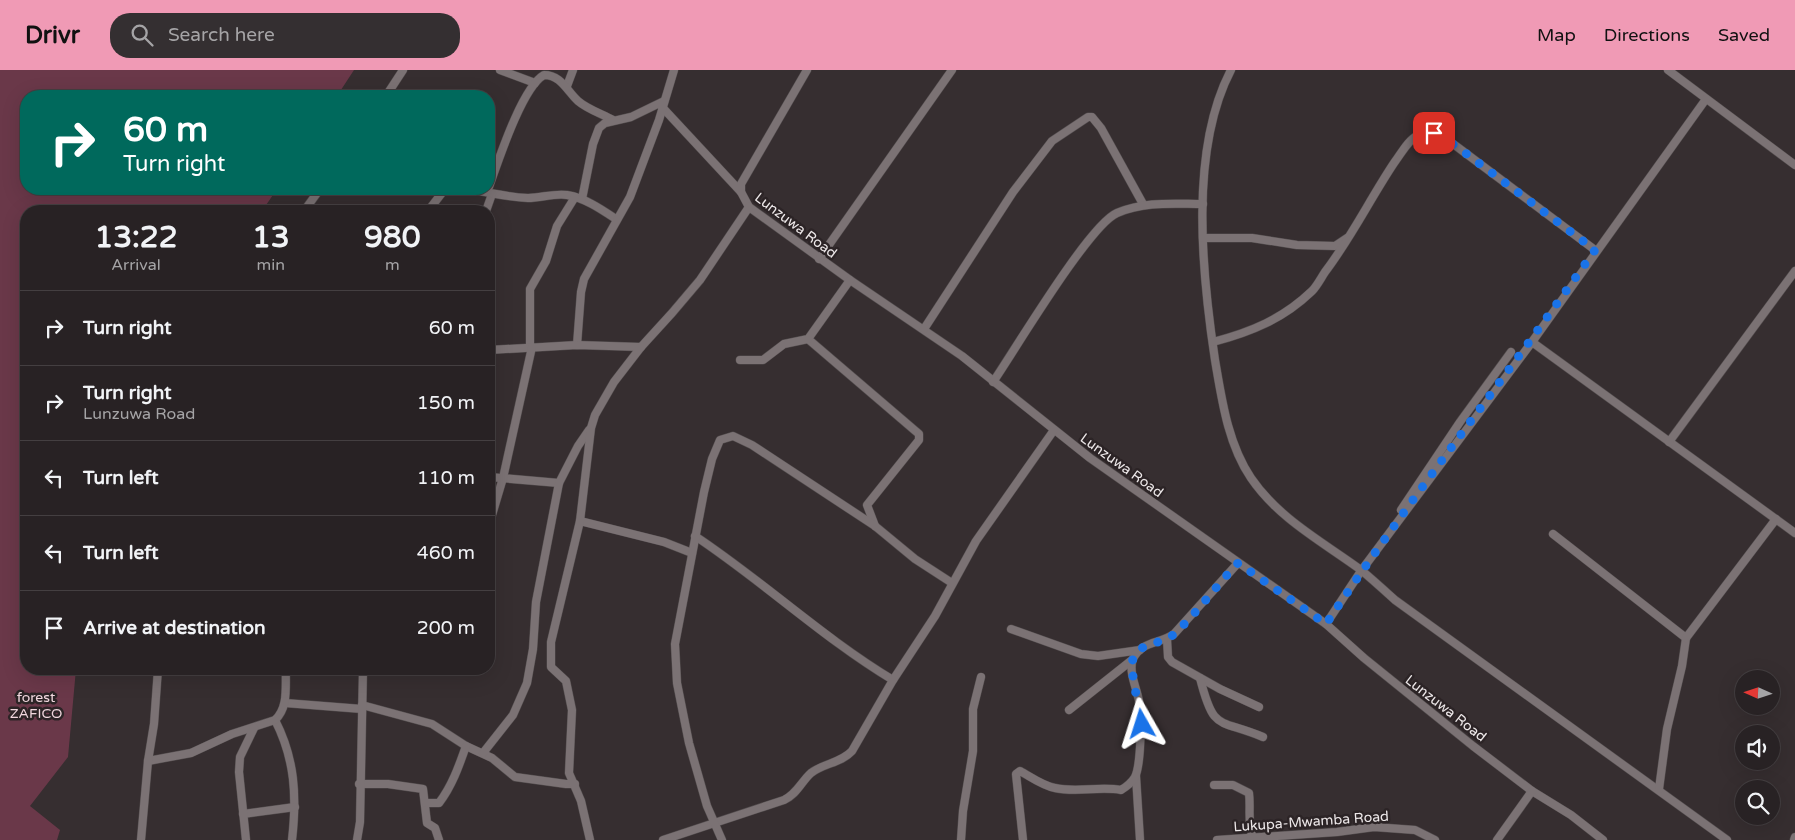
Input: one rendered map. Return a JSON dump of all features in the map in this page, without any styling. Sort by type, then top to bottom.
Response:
[{"type":"street","points":[[390,90],[403,70]]},
{"type":"street","points":[[500,70],[535,83]]},
{"type":"street","points":[[567,86],[573,70]]},
{"type":"street","points":[[577,345],[581,292],[584,279],[630,197],[674,70]]},
{"type":"street","name":"Lunzuwa Road","points":[[808,70],[744,177],[741,192],[749,207],[850,280],[924,329],[1054,430],[1326,624],[1410,696],[1532,791],[1571,815],[1603,840]]},
{"type":"street","points":[[819,258],[952,70]]},
{"type":"street","points":[[1231,70],[1216,107],[1210,134],[1203,204],[1203,238],[1213,342],[1229,430],[1235,449],[1252,480],[1276,507],[1296,524],[1361,571],[1395,600],[1728,840]]},
{"type":"street","points":[[1668,70],[1795,165]]},
{"type":"street","points":[[495,175],[514,123],[539,78],[548,75],[567,86],[580,103],[613,120]]},
{"type":"street","points":[[1361,571],[1532,342],[1595,250],[1706,99]]},
{"type":"street","points":[[495,505],[503,478],[531,348],[530,289],[546,261],[557,226],[578,198],[596,134],[606,123],[631,117],[663,104]]},
{"type":"street","points":[[663,104],[741,192]]},
{"type":"street","points":[[924,329],[1013,192],[1052,140],[1088,117],[1095,119],[1101,128],[1143,204]]},
{"type":"street","points":[[1213,342],[1245,334],[1289,312],[1315,287],[1349,237],[1376,190],[1406,146],[1418,135],[1434,133],[1456,146],[1595,250]]},
{"type":"street","points":[[495,192],[529,198],[555,194],[578,198],[616,219]]},
{"type":"street","points":[[433,205],[440,195]]},
{"type":"street","points":[[993,382],[1068,269],[1098,229],[1111,216],[1143,204],[1203,204]]},
{"type":"street","points":[[482,753],[513,714],[527,683],[533,649],[536,602],[559,483],[578,446],[591,428],[601,403],[641,346],[672,314],[700,280],[749,207]]},
{"type":"street","points":[[1203,238],[1252,238],[1297,245],[1334,246],[1349,237]]},
{"type":"street","points":[[1669,442],[1795,271]]},
{"type":"street","points":[[740,360],[763,360],[784,344],[808,339],[850,280]]},
{"type":"street","points":[[808,339],[919,434],[919,440],[867,505],[875,526]]},
{"type":"street","points":[[1532,342],[1795,533]]},
{"type":"street","points":[[495,350],[577,345],[641,346]]},
{"type":"street","points":[[1326,624],[1460,422],[1511,352]]},
{"type":"street","points":[[590,840],[575,784],[569,773],[572,710],[566,681],[554,672],[550,656],[556,618],[580,521],[591,428]]},
{"type":"street","points":[[663,840],[716,824],[790,797],[811,774],[846,758],[860,740],[893,680],[935,616],[976,541],[1054,430]]},
{"type":"street","points":[[722,840],[707,806],[695,771],[677,683],[675,644],[694,536],[715,450],[720,440],[733,436],[752,445],[875,526],[915,559],[952,584]]},
{"type":"street","points":[[495,477],[559,483]]},
{"type":"street","points":[[1659,790],[1667,729],[1682,666],[1686,638],[1776,519]]},
{"type":"street","points":[[580,521],[664,542],[692,553]]},
{"type":"street","points":[[1553,534],[1686,638]]},
{"type":"street","points":[[694,536],[727,558],[768,592],[859,659],[893,680]]},
{"type":"street","points":[[1070,710],[1132,660],[1140,650],[1150,643],[1167,639],[1238,563]]},
{"type":"street","points":[[1011,629],[1081,654],[1098,656],[1140,650]]},
{"type":"street","points":[[1167,639],[1168,657],[1172,662],[1200,678],[1259,706]]},
{"type":"street","points":[[1132,660],[1132,670],[1140,702],[1142,724],[1136,776],[1140,840]]},
{"type":"street","points":[[141,840],[158,675]]},
{"type":"street","points":[[148,761],[191,752],[218,739],[275,720],[285,703],[286,675]]},
{"type":"street","points":[[358,840],[363,675]]},
{"type":"street","points":[[961,840],[963,811],[972,751],[972,709],[981,677]]},
{"type":"street","points":[[1200,678],[1206,702],[1213,717],[1223,725],[1243,729],[1263,737]]},
{"type":"street","points":[[285,703],[362,707],[432,724],[466,746],[482,753],[515,777],[575,784]]},
{"type":"street","points":[[275,720],[289,751],[295,807],[292,840]]},
{"type":"street","points":[[246,840],[239,780],[240,757],[254,728]]},
{"type":"street","points":[[426,803],[439,804],[442,800],[456,775],[466,746]]},
{"type":"street","points":[[1023,840],[1016,773],[1020,771],[1053,788],[1064,789],[1108,788],[1121,790],[1136,776]]},
{"type":"street","points":[[359,784],[420,787],[423,789],[427,823],[435,828],[439,840]]},
{"type":"street","points":[[1214,785],[1233,785],[1249,793],[1251,807],[1248,824],[1253,838]]},
{"type":"street","points":[[1497,840],[1532,791]]},
{"type":"street","points":[[244,814],[295,807]]},
{"type":"street","name":"Lukupa-Mwamba Road","points":[[1218,840],[1337,836],[1374,827],[1396,827],[1414,830],[1435,840]]},
{"type":"street","points":[[1794,840],[1795,836]]},
{"type":"green space","name":"forest ZAFICO","points":[[0,70],[354,70],[341,90],[20,90],[20,195],[273,195],[266,205],[20,205],[20,675],[75,675],[68,757],[30,806],[60,830],[57,840],[0,840]]},
{"type":"route","points":[[1142,724],[1140,702],[1132,670],[1132,660],[1140,650],[1150,643],[1162,642],[1174,634],[1238,563],[1306,612],[1326,624],[1361,571],[1532,342],[1595,250],[1456,146],[1434,133]]}]
